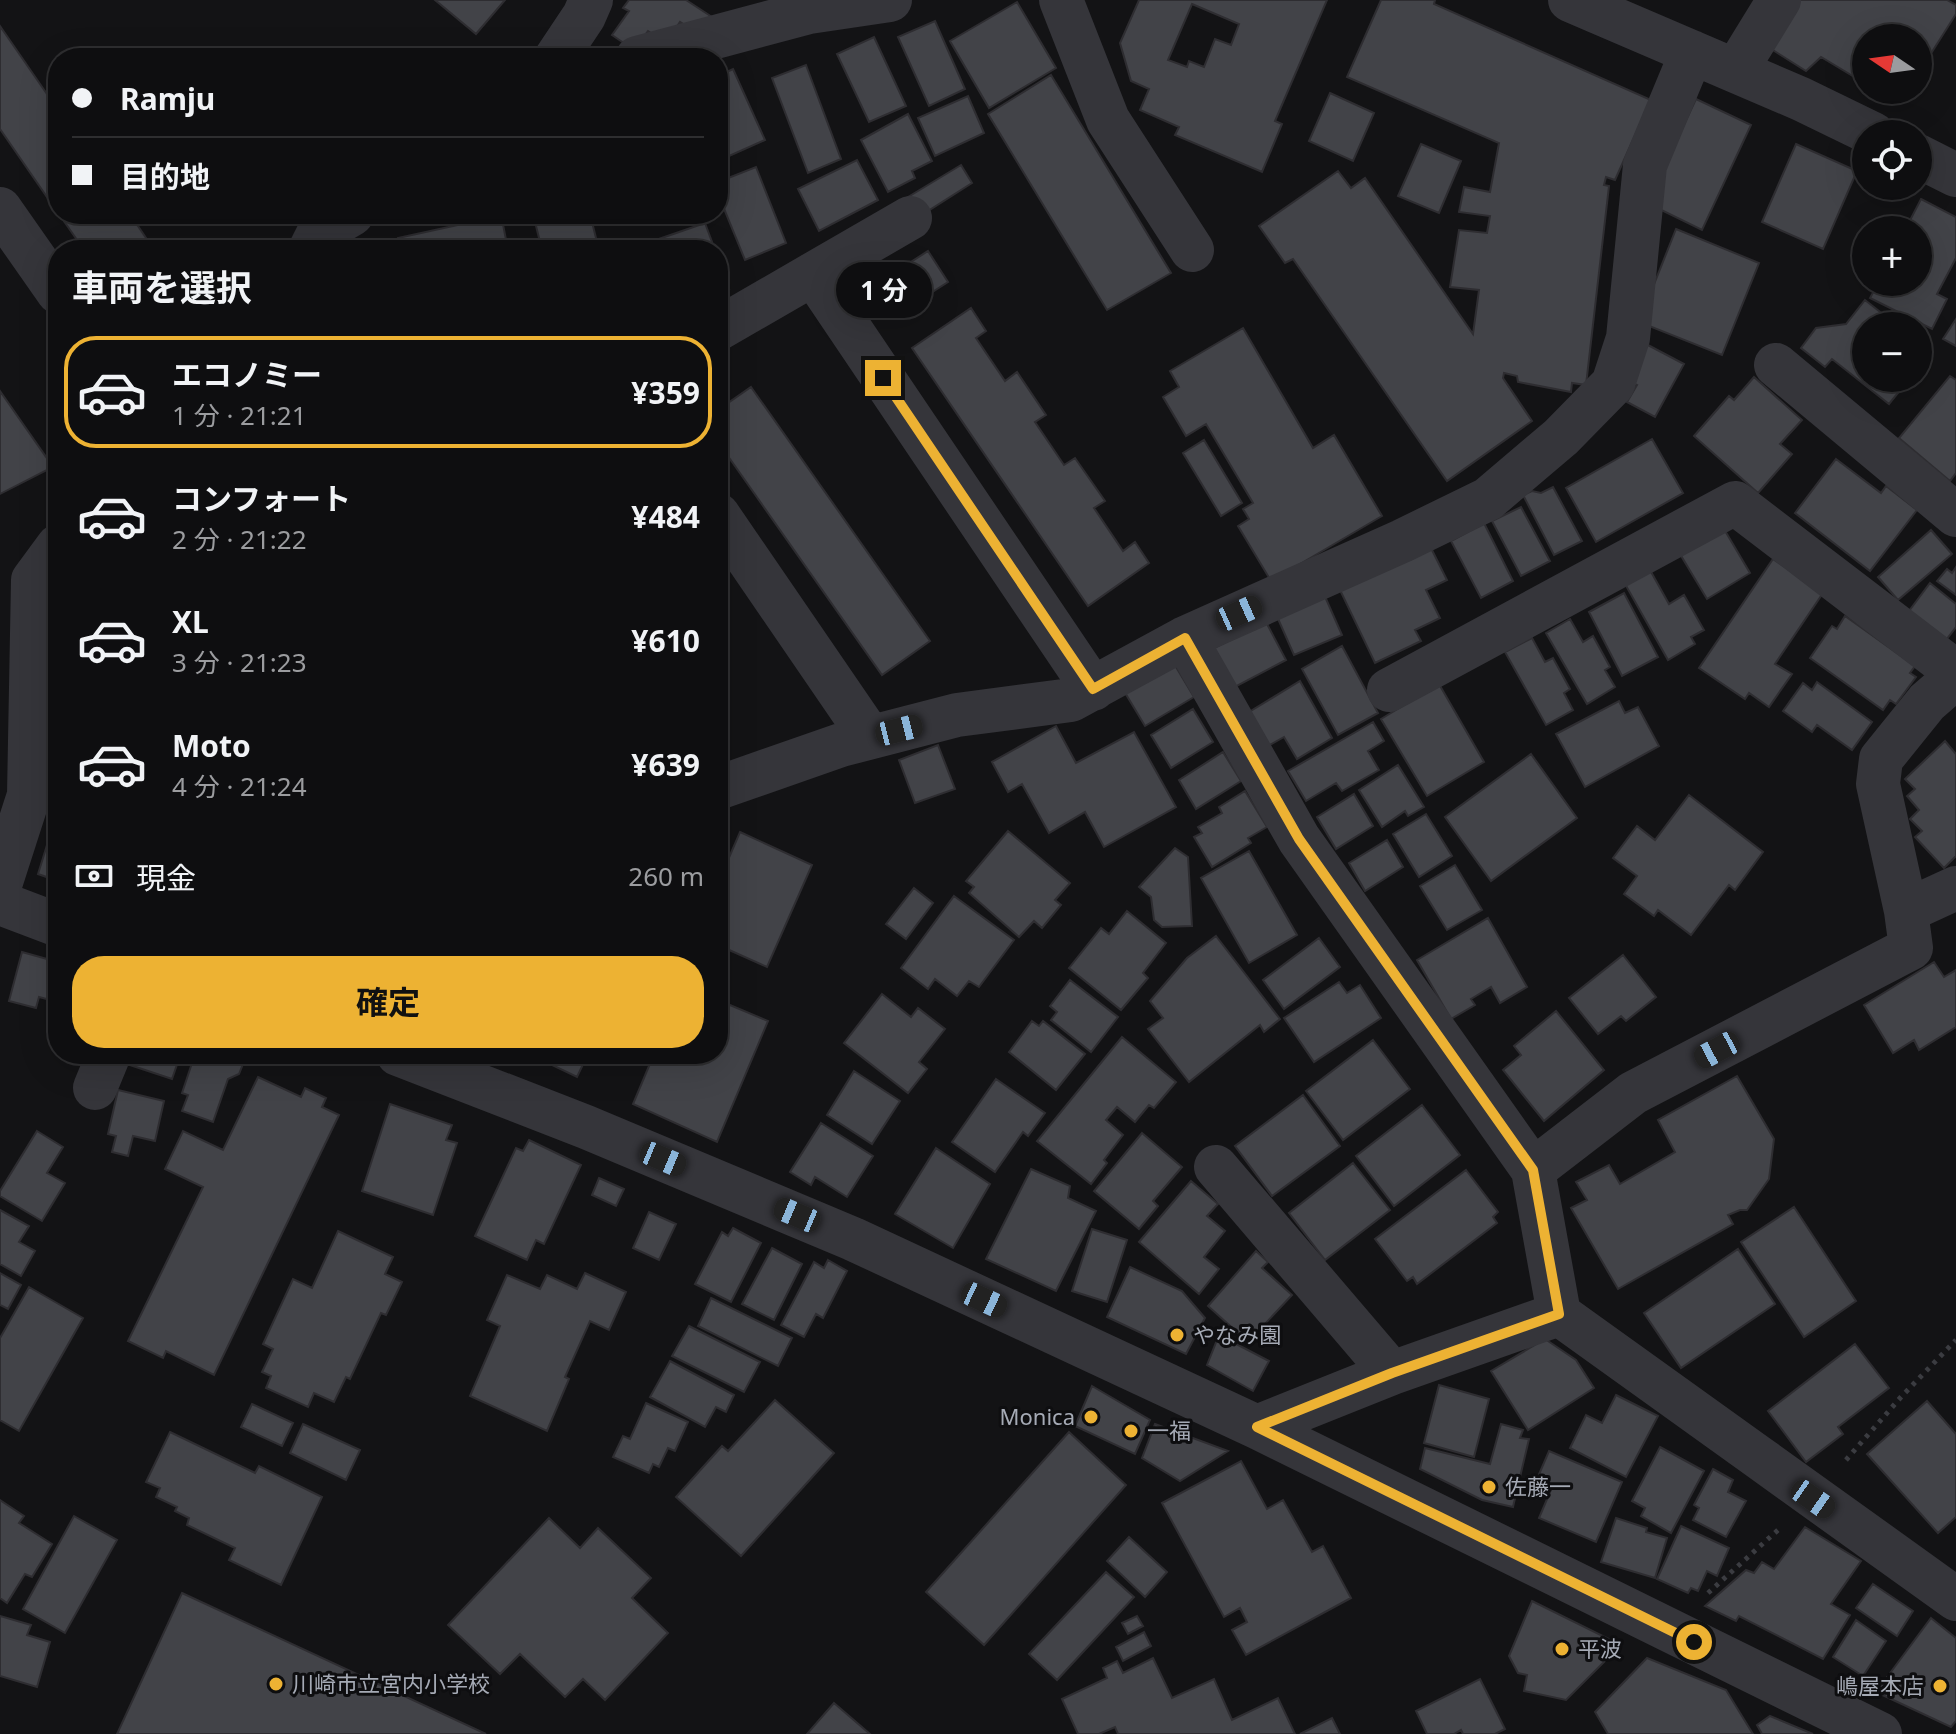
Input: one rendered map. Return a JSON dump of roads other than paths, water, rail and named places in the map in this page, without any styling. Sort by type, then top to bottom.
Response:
[{"type":"street","points":[[563,48],[591,0]]},
{"type":"street","points":[[674,48],[809,12],[890,0]]},
{"type":"street","points":[[1061,0],[1108,120],[1192,250]]},
{"type":"street","points":[[1570,0],[1736,70],[1852,124]]},
{"type":"street","points":[[1736,70],[1779,0]]},
{"type":"street","points":[[728,785],[841,745],[957,715],[1071,700],[1185,638],[1488,499],[1561,437],[1613,384],[1628,338],[1645,165],[1692,52]]},
{"type":"street","points":[[1932,163],[1956,175]]},
{"type":"street","points":[[0,209],[48,278]]},
{"type":"street","points":[[728,323],[910,218]]},
{"type":"street","points":[[315,240],[318,234],[335,224]]},
{"type":"street","points":[[813,274],[1093,689]]},
{"type":"street","points":[[1776,365],[1956,515]]},
{"type":"street","points":[[1389,690],[1735,503],[1956,674],[1927,702],[1881,759],[1878,784],[1911,948],[1633,1093],[1533,1170]]},
{"type":"street","points":[[728,530],[870,737]]},
{"type":"street","points":[[0,885],[43,794],[19,574]]},
{"type":"street","points":[[1185,638],[1299,839],[1533,1170],[1559,1314],[1956,1599]]},
{"type":"street","points":[[1906,911],[1956,888]]},
{"type":"street","points":[[0,903],[48,921]]},
{"type":"street","points":[[424,1064],[586,1127],[853,1239],[1257,1427],[1880,1734]]},
{"type":"street","points":[[1216,1167],[1392,1373]]},
{"type":"street","points":[[1257,1427],[1392,1373],[1559,1314]]},
{"type":"place","name":"やなみ園","points":[[1177,1335]]},
{"type":"place","name":"Monica","points":[[1091,1417]]},
{"type":"place","name":"一福","points":[[1131,1431]]},
{"type":"place","name":"佐藤一","points":[[1489,1487]]},
{"type":"place","name":"平波","points":[[1562,1649]]},
{"type":"place","name":"川崎市立宮内小学校","points":[[276,1684]]},
{"type":"place","name":"嶋屋本店","points":[[1940,1686]]}]
